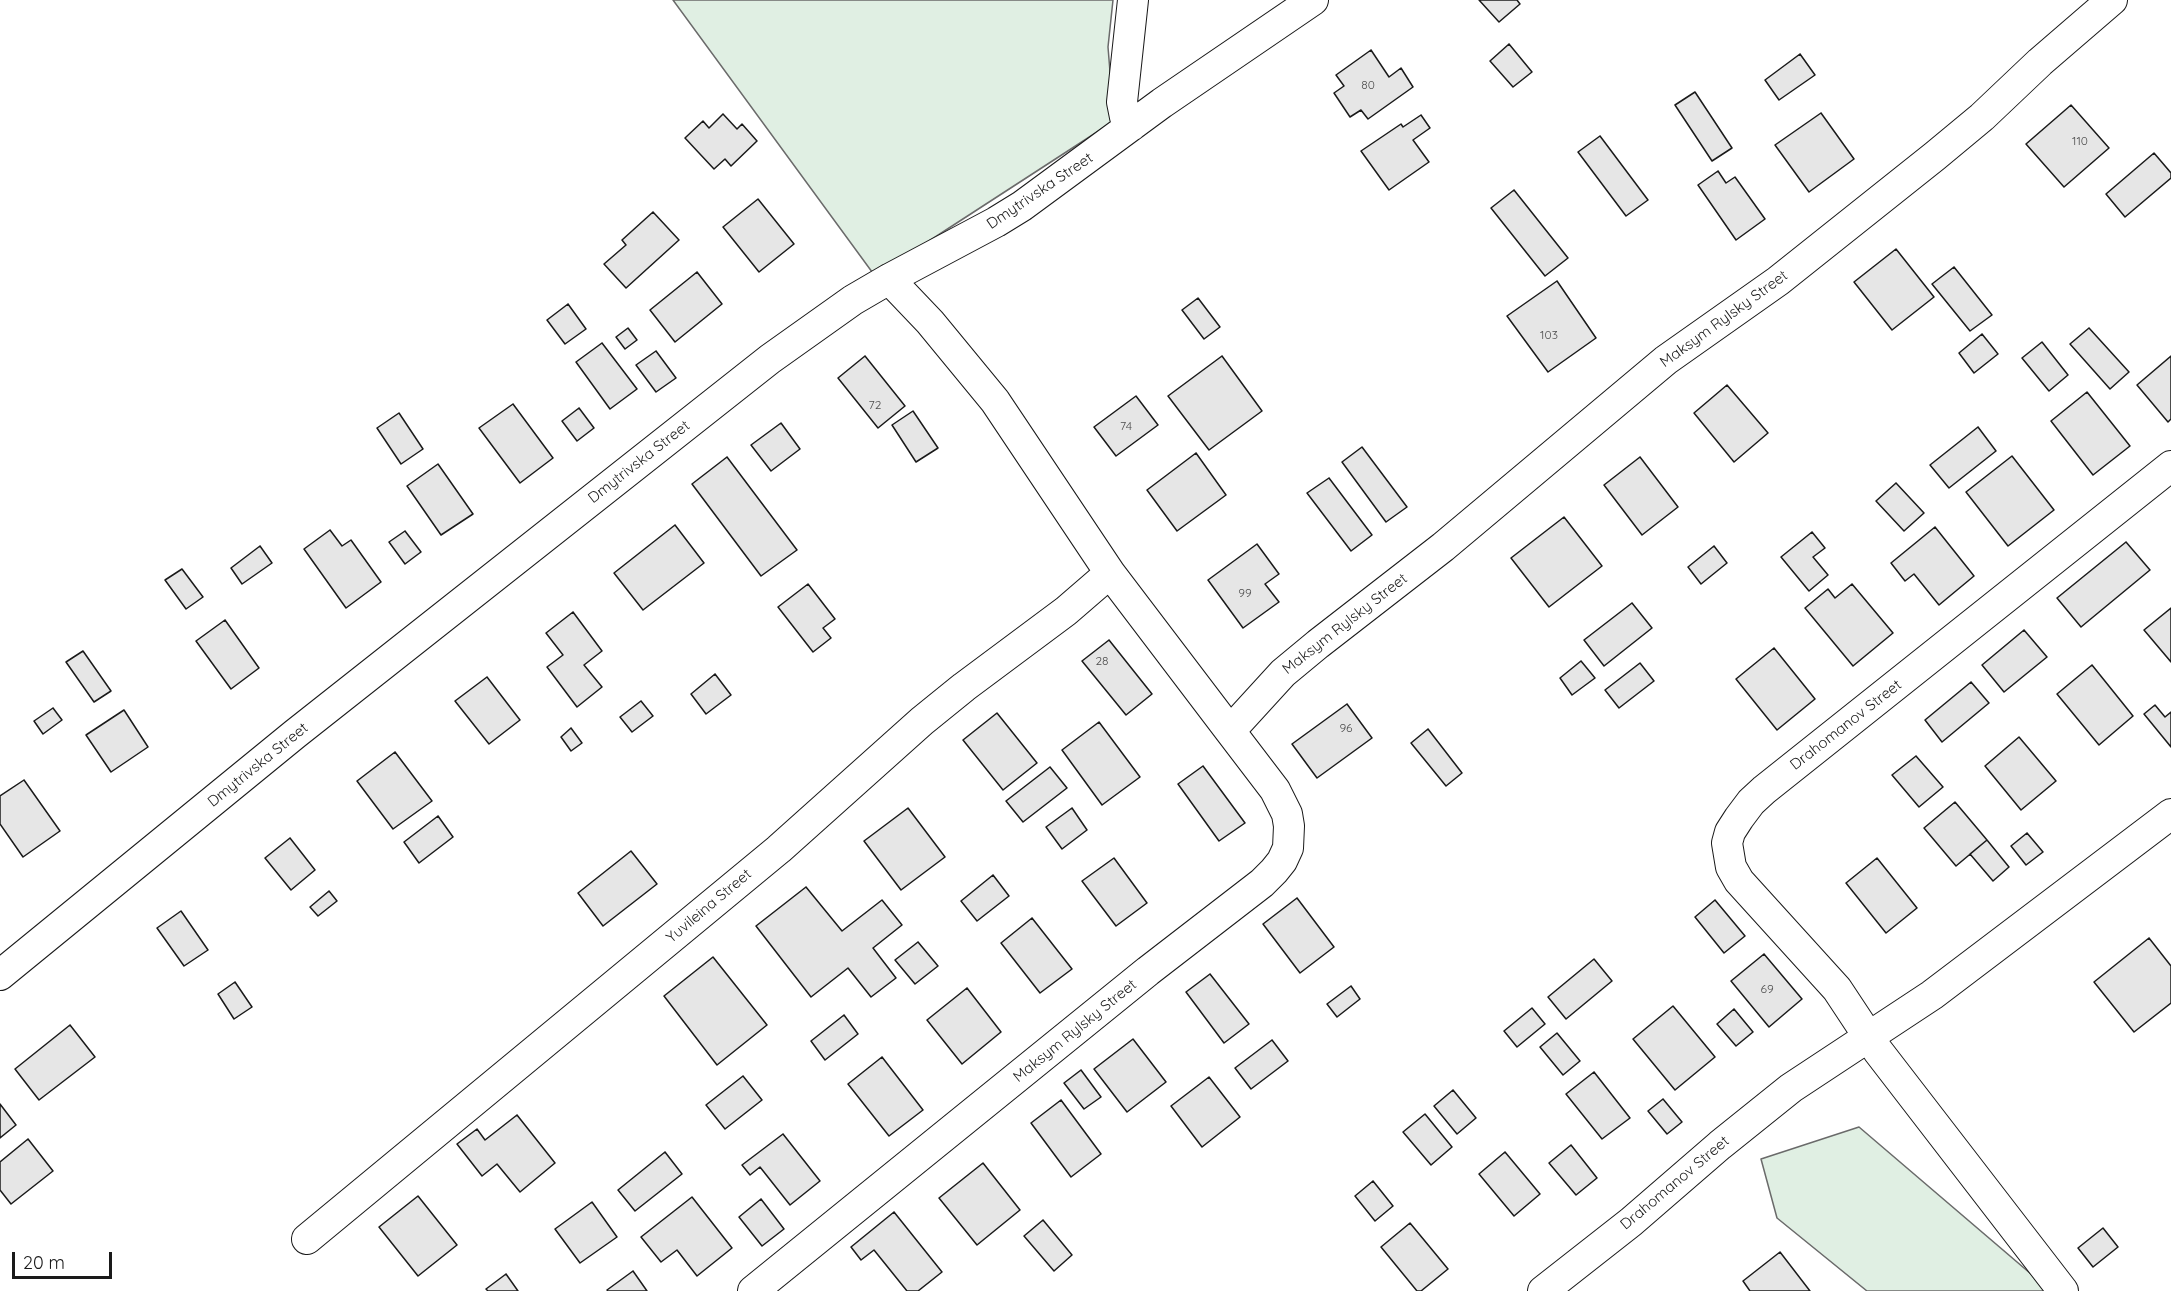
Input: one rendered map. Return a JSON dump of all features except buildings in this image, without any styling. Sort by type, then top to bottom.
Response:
[{"type":"street","points":[[1131,126],[1125,117],[1122,102],[1133,0]]},
{"type":"street","name":"Dmytrivska Street","points":[[0,975],[286,741],[822,320],[889,279],[996,222],[1313,0]]},
{"type":"street","name":"Maksym Rylsky Street","points":[[753,1291],[1148,971],[1262,883],[1274,871],[1288,848],[1287,814],[1275,790],[1230,731],[1271,685],[1297,661],[1443,547],[1666,360],[1793,269],[1935,156],[1982,117],[2040,62],[2112,0]]},
{"type":"street","points":[[889,279],[930,322],[995,401],[1110,573],[1230,731]]},
{"type":"street","name":"Drahomanov Street","points":[[1869,1038],[1838,989],[1740,881],[1731,867],[1728,855],[1727,843],[1730,832],[1751,802],[1764,790],[2171,466]]},
{"type":"street","name":"Yuvileina Street","points":[[308,1239],[779,849],[930,714],[1066,611],[1110,573]]},
{"type":"street","name":"Drahomanov Street","points":[[1543,1291],[1661,1198],[1720,1145],[1791,1088],[1869,1038],[2010,938],[2171,814]]},
{"type":"street","points":[[1869,1038],[1967,1169],[2063,1291]]},
{"type":"green space","points":[[673,0],[1113,0],[1108,47],[1114,121],[875,276]]},
{"type":"green space","points":[[1859,1127],[2051,1291],[1867,1291],[1777,1218],[1761,1159]]}]
